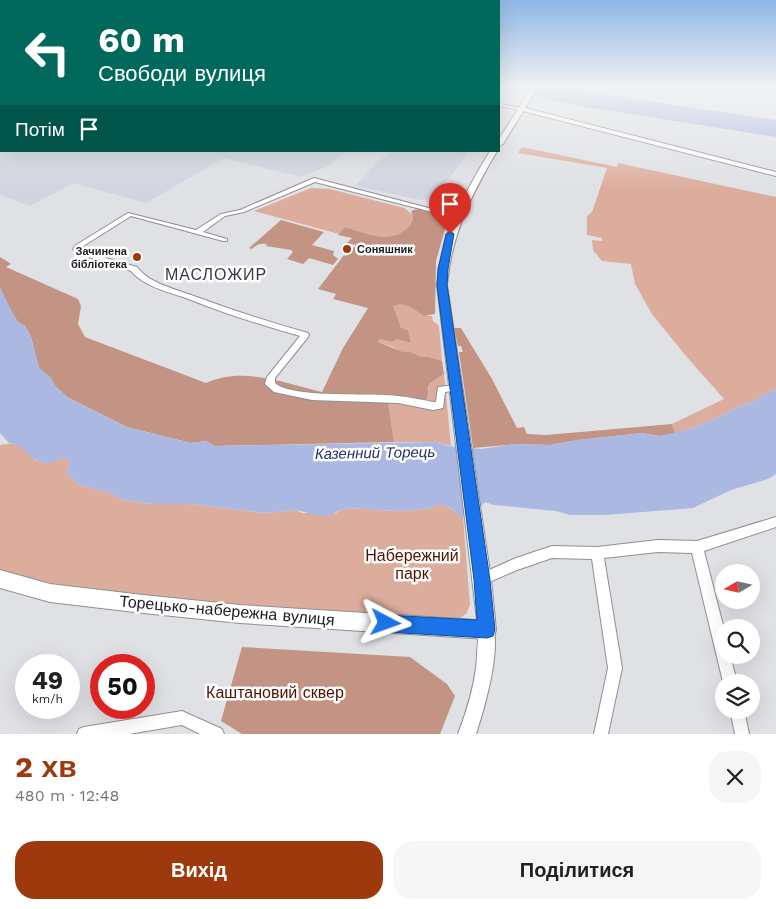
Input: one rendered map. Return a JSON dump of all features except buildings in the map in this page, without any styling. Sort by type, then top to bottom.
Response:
[{"type":"main road","points":[[500,142],[513,121]]},
{"type":"main road","points":[[487,630],[482,580],[442,285],[445,258],[456,216],[493,152]]},
{"type":"main road","name":"Торецько-набережна вулиця","points":[[0,579],[50,593],[152,605],[240,614],[487,630]]},
{"type":"street","points":[[569,121],[776,174]]},
{"type":"street","points":[[198,232],[223,214],[242,210],[314,180],[456,216]]},
{"type":"street","points":[[226,240],[130,214],[76,249],[78,252],[132,268],[139,275],[157,285],[240,316],[305,335],[271,377],[270,384],[277,390],[312,396],[398,399],[440,406],[441,389],[456,388]]},
{"type":"street","points":[[482,580],[516,564],[552,552],[596,553],[658,546],[697,546],[776,522]]},
{"type":"street","points":[[697,546],[728,674]]},
{"type":"street","points":[[596,553],[615,668],[600,734]]},
{"type":"street","points":[[467,734],[481,688],[487,657],[487,630]]},
{"type":"street","points":[[84,734],[182,718],[217,734]]},
{"type":"street","points":[[738,719],[742,734]]},
{"type":"shaded area","points":[[0,152],[346,152],[328,166],[301,177],[224,158],[146,203],[73,183],[30,206],[0,195]]},
{"type":"shaded area","points":[[392,152],[468,152],[431,202],[355,186],[376,163]]},
{"type":"green space","points":[[522,147],[617,167],[618,163],[776,197],[776,388],[752,402],[737,407],[721,416],[693,428],[675,433],[672,424],[724,399],[652,314],[635,284],[631,264],[602,261],[593,250],[592,240],[602,241],[602,238],[587,235],[587,216],[592,212],[607,168],[518,153]]},
{"type":"green space","points":[[311,188],[330,189],[404,208],[413,215],[412,221],[399,234],[385,237],[345,227],[339,234],[254,211]]},
{"type":"green space","points":[[419,209],[442,216],[447,222],[436,261],[435,314],[424,316],[413,308],[402,304],[393,306],[400,327],[408,330],[411,342],[397,339],[392,342],[380,339],[378,342],[403,352],[411,352],[422,357],[442,361],[444,374],[429,384],[426,403],[388,402],[394,442],[215,446],[206,441],[191,443],[127,427],[67,397],[55,386],[51,378],[39,368],[31,337],[25,326],[18,322],[7,305],[0,287],[0,257],[11,264],[6,267],[78,299],[81,306],[78,324],[85,337],[206,383],[220,378],[249,376],[279,381],[322,392],[343,348],[368,308],[333,299],[336,294],[318,289],[344,255],[346,256],[356,245],[347,243],[352,238],[338,235],[345,227],[376,236],[384,237],[399,234],[411,223],[413,215],[411,212]]},
{"type":"green space","points":[[281,220],[324,232],[312,245],[334,251],[333,255],[338,259],[333,265],[309,258],[303,264],[287,259],[293,252],[291,250],[266,246],[267,244],[259,244],[252,249],[249,248]]},
{"type":"green space","points":[[395,304],[409,305],[424,316],[432,316],[433,321],[439,326],[442,361],[422,357],[411,352],[403,353],[378,342],[380,339],[392,342],[397,339],[411,342],[408,330],[400,327],[393,306]]},
{"type":"green space","points":[[454,328],[461,328],[492,379],[517,428],[524,427],[527,434],[546,435],[672,424],[675,433],[660,436],[642,433],[550,445],[517,444],[473,448],[459,352],[463,352],[461,346],[458,346]]},
{"type":"green space","points":[[444,374],[451,446],[438,442],[394,442],[388,403],[429,390],[429,384]]},
{"type":"green space","name":"Набережний парк","points":[[14,443],[26,450],[35,460],[46,463],[66,457],[69,464],[67,474],[78,484],[112,494],[122,500],[153,504],[189,504],[266,513],[296,510],[302,513],[336,513],[343,509],[367,508],[372,510],[402,511],[433,508],[438,504],[443,504],[463,516],[470,605],[466,614],[455,621],[257,609],[53,588],[0,573],[0,445]]},
{"type":"green space","name":"Каштановий сквер","points":[[242,647],[410,657],[447,684],[455,696],[440,734],[242,734],[221,721]]},
{"type":"water","points":[[676,121],[776,121],[776,137]]},
{"type":"water","name":"Казенний Торець","points":[[0,287],[14,316],[18,322],[25,326],[31,337],[39,368],[51,378],[56,387],[67,397],[127,427],[191,443],[206,441],[215,446],[438,442],[448,446],[481,449],[516,444],[550,445],[642,433],[660,436],[693,428],[752,402],[776,388],[776,474],[768,479],[731,490],[693,508],[606,515],[570,515],[556,511],[494,505],[485,502],[473,515],[459,517],[450,508],[438,504],[433,508],[402,511],[372,510],[367,508],[343,509],[325,517],[296,510],[266,513],[189,504],[153,504],[122,500],[112,494],[78,484],[67,474],[69,464],[66,457],[46,463],[41,462],[19,446],[9,443],[0,433]]},
{"type":"place","name":"Соняшник","points":[[347,249]]},
{"type":"place","name":"Зачинена бібліотека","points":[[137,257]]},
{"type":"district","name":"МАСЛОЖИР","points":[[216,274]]},
{"type":"route","points":[[386,623],[487,630],[482,580],[442,285],[450,234]]}]
